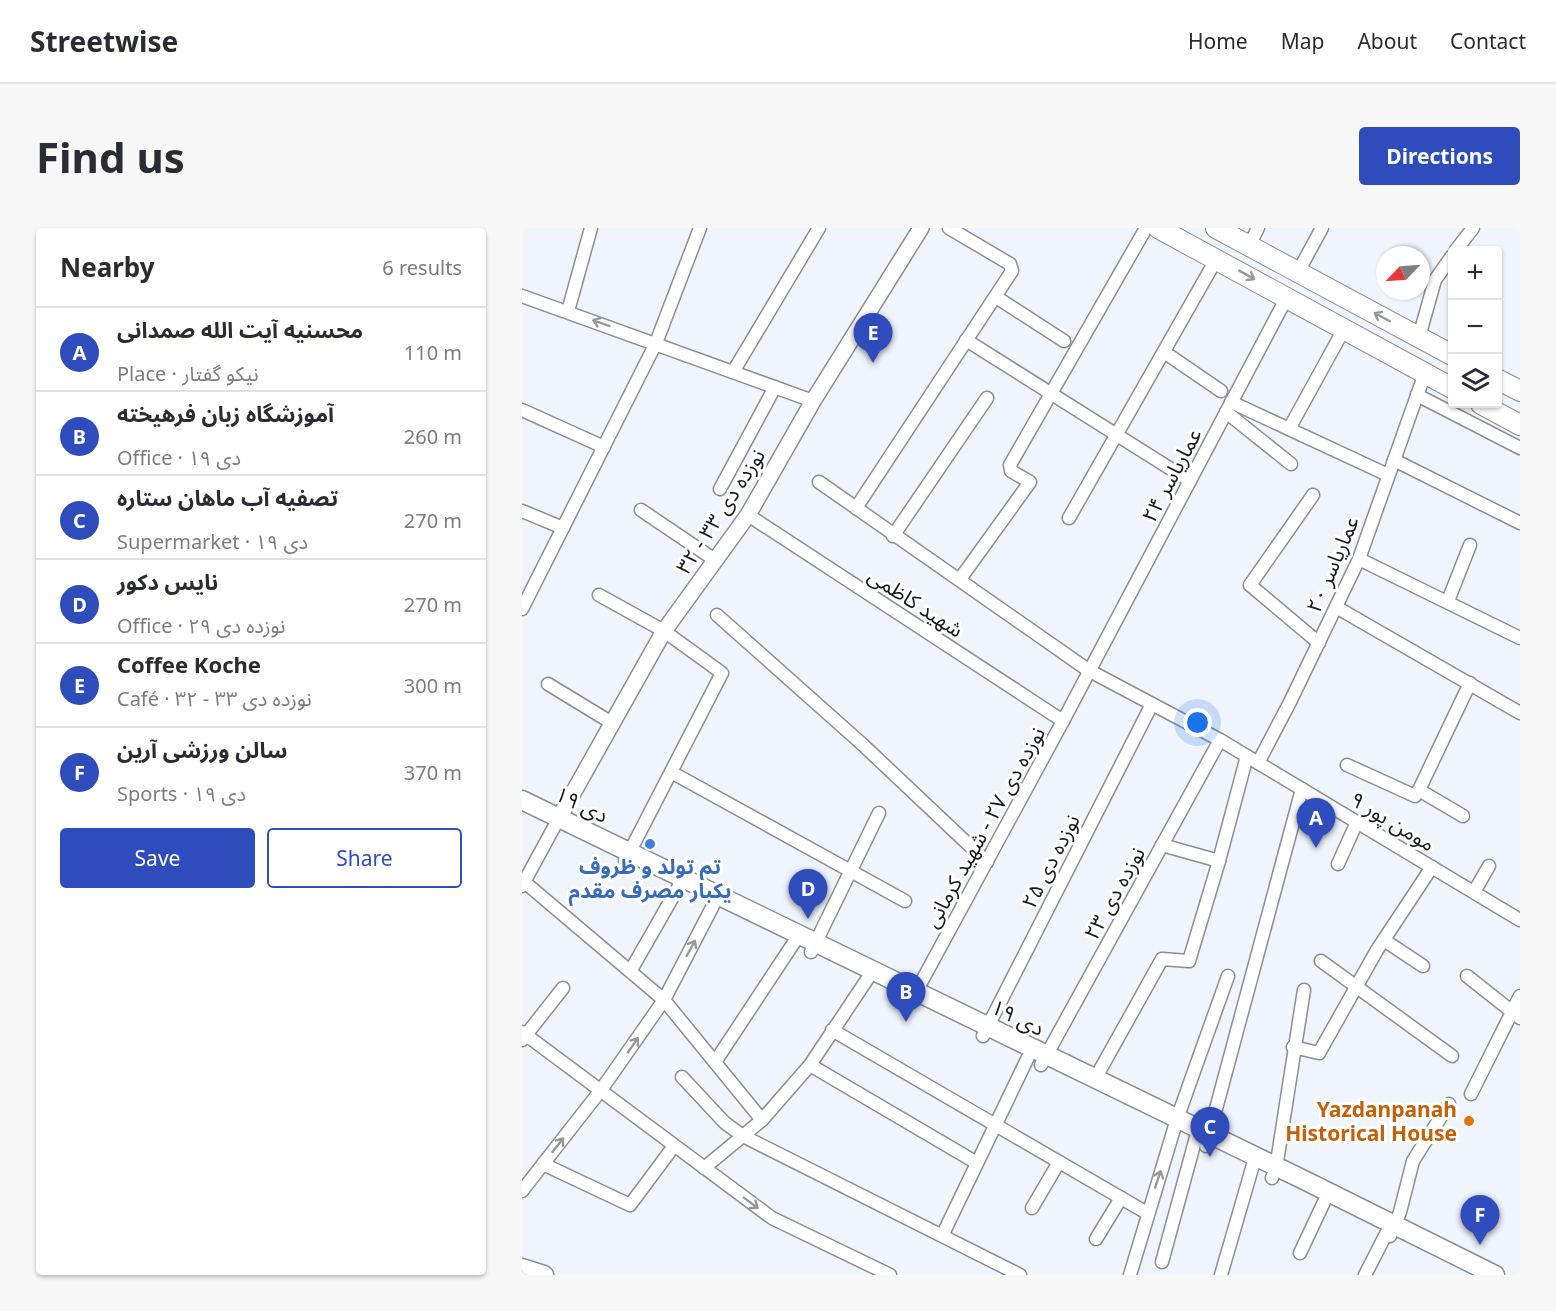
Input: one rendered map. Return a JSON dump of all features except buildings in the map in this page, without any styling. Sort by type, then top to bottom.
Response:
[{"type":"main road","points":[[1158,228],[1217,258],[1448,386]]},
{"type":"main road","points":[[1216,228],[1253,237],[1298,272],[1450,354]]},
{"type":"main road","points":[[1502,382],[1520,391]]},
{"type":"main road","points":[[1488,408],[1520,425]]},
{"type":"main road","name":"۱۹ دی","points":[[522,800],[557,822],[1274,1173],[1324,1202],[1495,1275]]},
{"type":"main road","name":"۱۹ دی","points":[[522,810],[557,822]]},
{"type":"main road","name":"۱۹ دی","points":[[1037,1057],[1095,1079],[1175,1125]]},
{"type":"main road","name":"۱۹ دی","points":[[1274,1173],[1302,1179],[1391,1232],[1470,1275]]},
{"type":"main road","points":[[522,1268],[544,1275]]},
{"type":"street","points":[[568,311],[591,228]]},
{"type":"street","points":[[522,609],[656,344],[700,228]]},
{"type":"street","points":[[733,372],[819,228]]},
{"type":"street","name":"۳۲ - نوزده دی ۳۳","points":[[557,822],[664,631],[748,515],[813,401],[921,228]]},
{"type":"street","points":[[856,508],[996,297],[1013,267],[949,228]]},
{"type":"street","points":[[960,579],[1030,482],[1009,468],[1146,228]]},
{"type":"street","points":[[1298,272],[1322,228]]},
{"type":"street","points":[[1459,246],[1473,228]]},
{"type":"street","points":[[1069,518],[1217,258]]},
{"type":"street","points":[[1419,337],[1435,280],[1448,262]]},
{"type":"street","points":[[522,296],[813,401]]},
{"type":"street","points":[[996,297],[1064,341]]},
{"type":"street","name":"عماریاسر ۲۴","points":[[1088,670],[1287,297]]},
{"type":"street","points":[[1289,429],[1344,329]]},
{"type":"street","points":[[966,340],[1190,481]]},
{"type":"street","points":[[1164,352],[1221,391]]},
{"type":"street","name":"عماریاسر ۲۰","points":[[1095,1079],[1162,959],[1189,961],[1252,759],[1319,644],[1359,559],[1425,373]]},
{"type":"street","points":[[720,489],[775,387]]},
{"type":"street","points":[[1417,394],[1520,448]]},
{"type":"street","points":[[893,536],[987,398]]},
{"type":"street","points":[[1228,407],[1289,429],[1388,475]]},
{"type":"street","points":[[1228,407],[1291,464]]},
{"type":"street","points":[[522,410],[604,447]]},
{"type":"street","points":[[1394,460],[1520,523]]},
{"type":"street","name":"مومن پور ۹","points":[[819,482],[893,536],[960,579],[1088,670],[1220,740],[1520,920]]},
{"type":"street","points":[[1313,495],[1250,585],[1319,644]]},
{"type":"street","points":[[641,510],[715,560]]},
{"type":"street","points":[[522,511],[563,528]]},
{"type":"street","name":"شهید کاظمی","points":[[748,515],[1063,721]]},
{"type":"street","points":[[1448,601],[1470,544]]},
{"type":"street","points":[[1359,559],[1520,638]]},
{"type":"street","points":[[599,594],[664,631],[722,673],[627,857]]},
{"type":"street","points":[[1336,607],[1520,713]]},
{"type":"street","points":[[717,615],[862,744],[987,862]]},
{"type":"street","name":"نوزده دی ۲۷ - شهید کرمانی","points":[[913,997],[1063,721],[1088,670]]},
{"type":"street","points":[[1347,765],[1415,796],[1470,683]]},
{"type":"street","points":[[548,684],[612,723]]},
{"type":"street","name":"نوزده دی ۲۵","points":[[985,1032],[1152,704]]},
{"type":"street","name":"نوزده دی ۲۳","points":[[943,1234],[995,1126],[1162,845],[1220,740]]},
{"type":"street","points":[[671,772],[905,902]]},
{"type":"street","points":[[1162,1262],[1202,1138],[1302,789]]},
{"type":"street","points":[[1419,790],[1463,816]]},
{"type":"street","points":[[814,948],[879,813]]},
{"type":"street","points":[[557,822],[523,883],[631,970],[664,1000],[762,1120]]},
{"type":"street","points":[[1338,864],[1357,822]]},
{"type":"street","points":[[1162,845],[1219,861]]},
{"type":"street","points":[[1474,892],[1489,866]]},
{"type":"street","points":[[1293,1047],[1319,1053],[1384,940],[1432,867]]},
{"type":"street","points":[[631,970],[681,883]]},
{"type":"street","points":[[522,1191],[601,1090],[664,1000],[716,900]]},
{"type":"street","points":[[715,1062],[796,939]]},
{"type":"street","points":[[1384,940],[1423,966]]},
{"type":"street","points":[[1321,961],[1452,1056]]},
{"type":"street","points":[[1130,1275],[1175,1125],[1228,976]]},
{"type":"street","points":[[1467,976],[1516,1016]]},
{"type":"street","points":[[705,1168],[762,1120],[810,1065],[870,977]]},
{"type":"street","points":[[563,988],[523,1035],[601,1090],[772,1218],[891,1275]]},
{"type":"street","points":[[1274,1173],[1304,990]]},
{"type":"street","points":[[1471,1095],[1516,1016],[1520,996]]},
{"type":"street","points":[[832,1030],[1147,1213]]},
{"type":"street","points":[[810,1065],[977,1163]]},
{"type":"street","points":[[682,1077],[725,1123],[743,1136],[943,1234],[1020,1275]]},
{"type":"street","points":[[1365,1275],[1391,1232],[1413,1161],[1449,1104]]},
{"type":"street","points":[[543,1164],[630,1205],[674,1146]]},
{"type":"street","points":[[1032,1208],[1059,1162]]},
{"type":"street","points":[[1221,1275],[1253,1163]]},
{"type":"street","points":[[1096,1239],[1121,1198]]},
{"type":"street","points":[[1300,1253],[1324,1202]]},
{"type":"place","name":"Coffee Koche","points":[[873,363]]},
{"type":"place","name":"تم تولد و ظروف یکبار مصرف مقدم","points":[[650,844]]},
{"type":"place","name":"محسنیه آیت الله صمدانی","points":[[1316,848]]},
{"type":"place","name":"نایس دکور","points":[[808,919]]},
{"type":"place","name":"آموزشگاه زبان فرهیخته","points":[[906,1022]]},
{"type":"place","name":"Yazdanpanah Historical House","points":[[1469,1121]]},
{"type":"place","name":"تصفیه آب ماهان ستاره","points":[[1210,1157]]},
{"type":"place","name":"سالن ورزشی آرین","points":[[1480,1245]]}]
